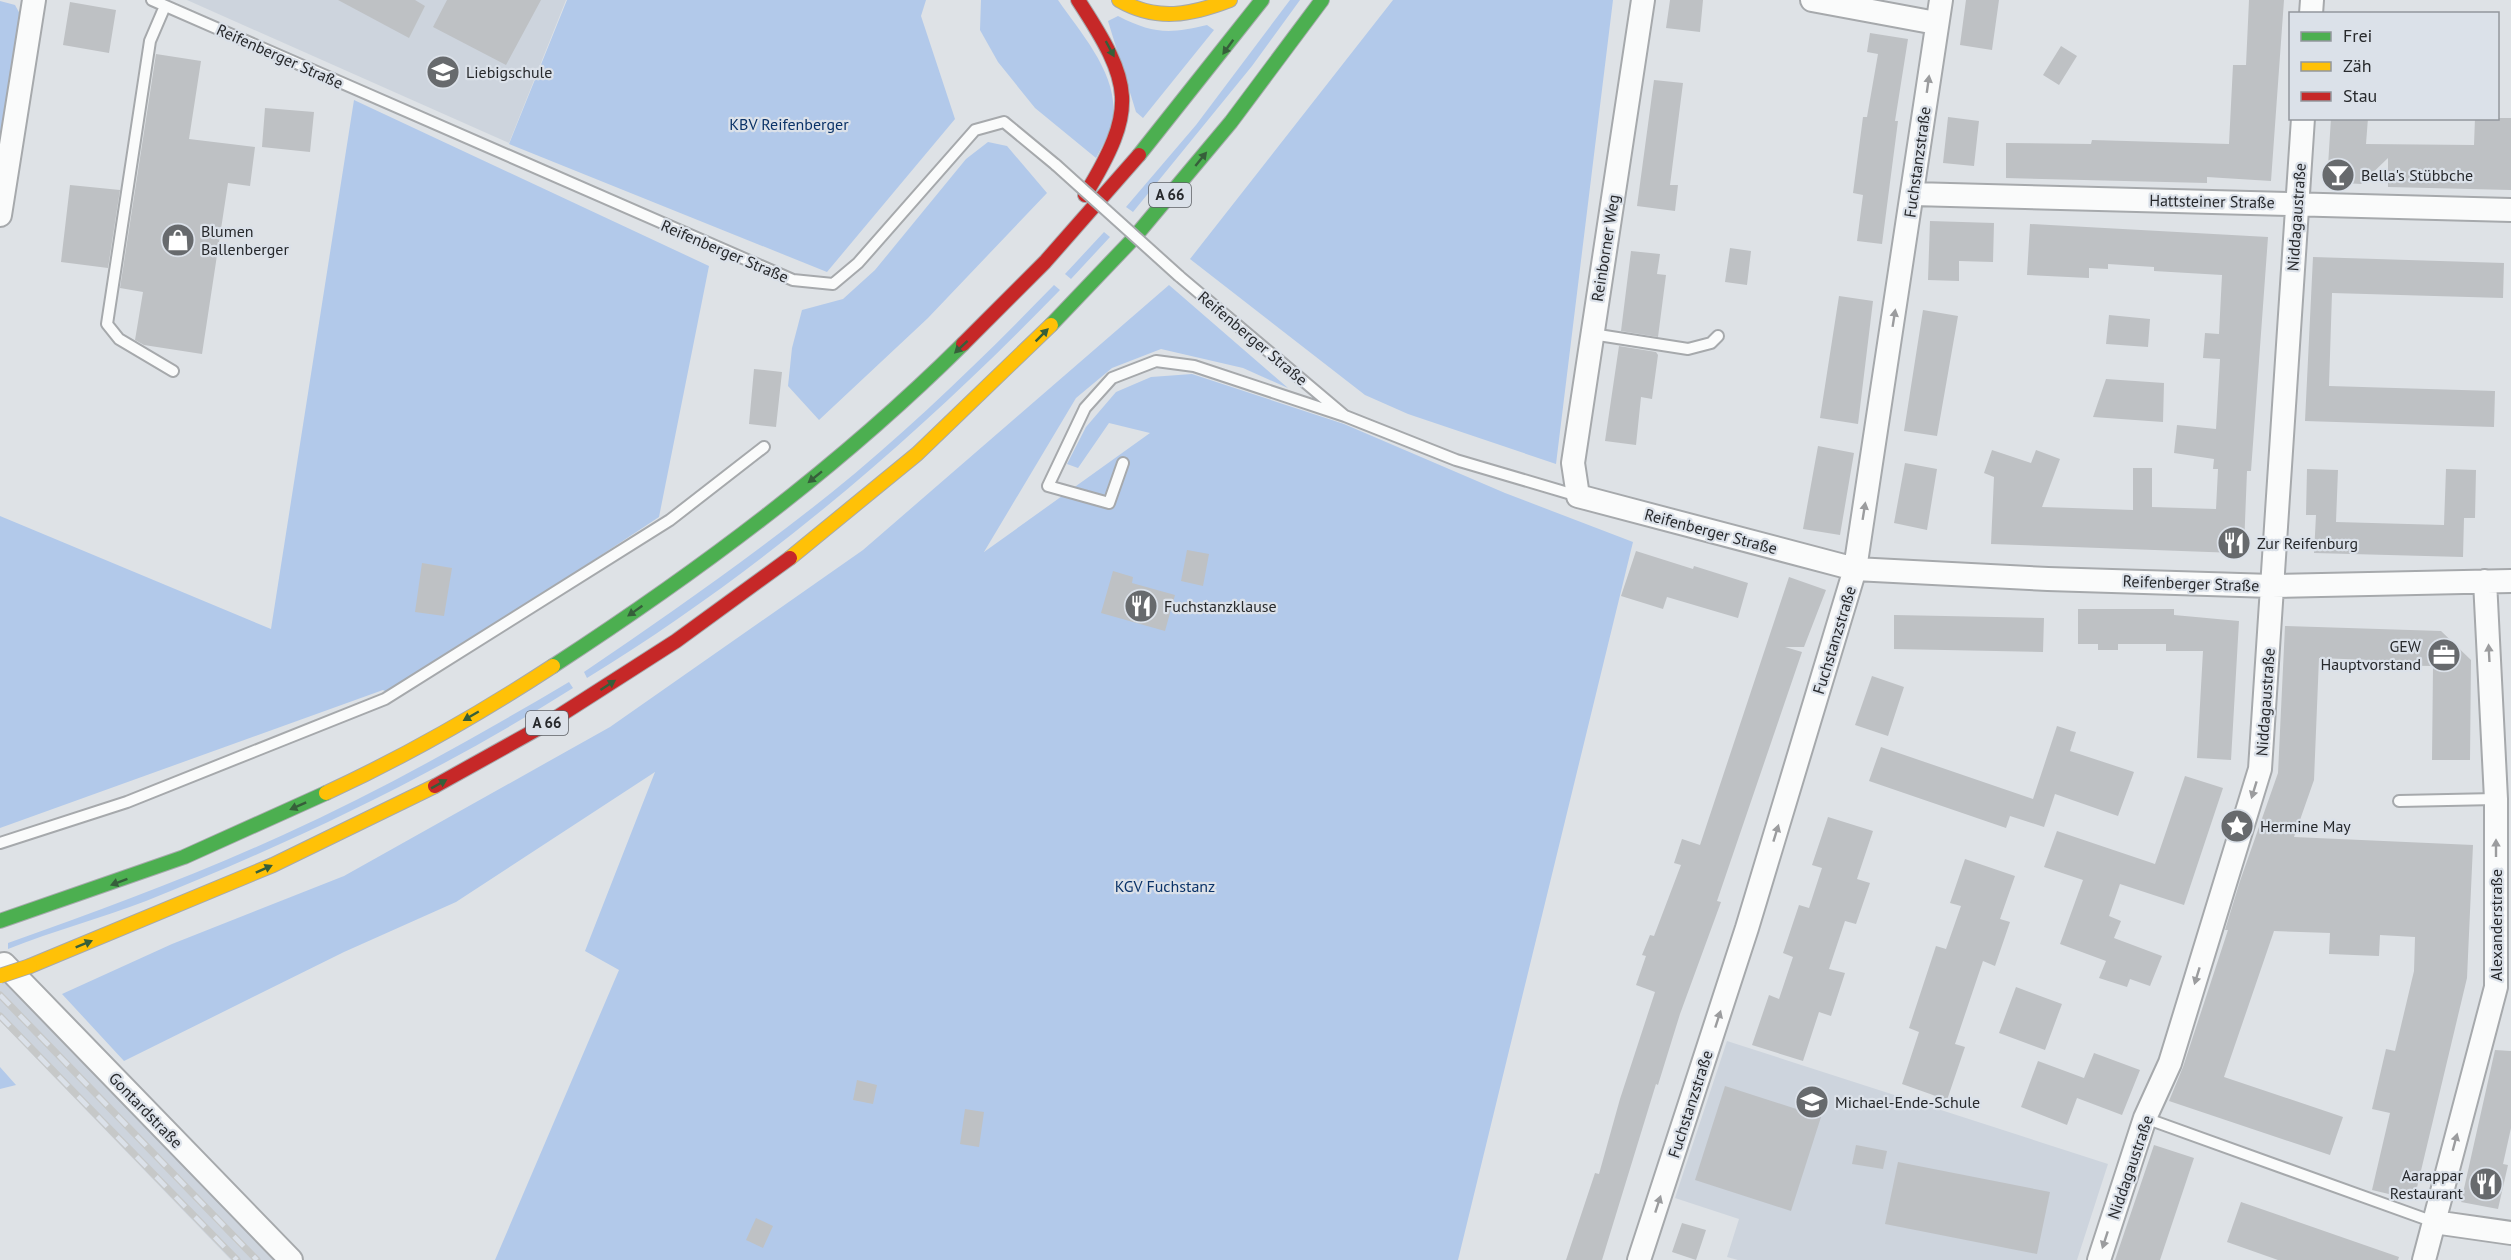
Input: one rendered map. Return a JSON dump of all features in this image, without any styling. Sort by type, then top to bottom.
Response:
[{"type":"highway","points":[[1032,276],[1108,160],[1117,142],[1123,120],[1124,100],[1118,65],[1108,45],[1078,0]]},
{"type":"highway","points":[[1119,0],[1130,8],[1151,15],[1174,18],[1197,14],[1230,0]]},
{"type":"highway","name":"A 66","points":[[0,921],[112,885],[213,845],[341,786],[503,698],[594,640],[757,523],[899,405],[1032,276],[1097,207],[1160,134],[1262,0]]},
{"type":"highway","name":"A 66","points":[[0,976],[230,885],[417,796],[507,747],[595,693],[765,576],[925,446],[1001,376],[1068,309],[1194,168],[1253,94],[1322,0]]},
{"type":"street","points":[[0,215],[34,0]]},
{"type":"street","name":"Reinborner Weg","points":[[1578,496],[1573,463],[1643,0]]},
{"type":"street","points":[[1812,0],[1936,23]]},
{"type":"street","name":"Fuchstanzstraße","points":[[1639,1260],[1747,928],[1855,568],[1941,0]]},
{"type":"street","name":"Niddagaustraße","points":[[2099,1260],[2145,1118],[2170,1063],[2260,769],[2303,120]]},
{"type":"street","name":"Hattsteiner Straße","points":[[1913,194],[2511,210]]},
{"type":"street","name":"Reifenberger Straße","points":[[1578,496],[1855,568],[2048,579],[2272,586],[2511,581]]},
{"type":"street","name":"Alexanderstraße","points":[[2424,1260],[2496,987],[2496,799],[2485,581]]},
{"type":"street","name":"Gontardstraße","points":[[0,959],[291,1260]]},
{"type":"street","points":[[2434,1222],[2511,1233]]},
{"type":"lane","name":"Reifenberger Straße","points":[[152,0],[793,280],[833,284],[858,263],[975,130],[1004,122],[1056,165],[1179,276],[1345,416],[1456,460],[1578,496]]},
{"type":"lane","points":[[165,6],[150,41],[107,324],[119,339],[143,356],[172,371]]},
{"type":"lane","points":[[1592,334],[1688,349],[1711,343],[1718,336]]},
{"type":"lane","points":[[1123,463],[1109,503],[1048,486],[1085,408],[1112,378],[1156,361],[1194,366],[1345,416]]},
{"type":"lane","points":[[0,843],[128,802],[385,699],[670,520],[764,447]]},
{"type":"lane","points":[[2399,801],[2496,799]]},
{"type":"lane","points":[[2145,1118],[2434,1222]]},
{"type":"shaded area","name":"Liebigschule","points":[[187,0],[566,0],[509,143]]},
{"type":"shaded area","points":[[0,976],[277,1260],[231,1260],[0,1021]]},
{"type":"shaded area","name":"Michael-Ende-Schule","points":[[1727,1041],[2108,1164],[2077,1260],[1738,1260],[1727,1257],[1739,1219],[1675,1198]]},
{"type":"green space","name":"KBV Reifenberger","points":[[567,0],[926,0],[921,16],[955,119],[827,272],[509,144]]},
{"type":"green space","points":[[981,0],[1058,0],[1098,58],[1111,90],[1114,107],[1112,124],[1096,158],[1035,108],[998,62],[980,30]]},
{"type":"green space","points":[[1290,0],[1300,0],[1252,66],[1133,212],[1126,207],[1196,125]]},
{"type":"green space","points":[[1393,0],[1613,0],[1556,464],[1408,414],[1365,395],[1190,259]]},
{"type":"green space","points":[[0,1],[15,5],[20,14],[0,142]]},
{"type":"green space","points":[[1118,16],[1141,26],[1162,31],[1207,25],[1214,30],[1143,118],[1136,112],[1108,21]]},
{"type":"green space","points":[[354,100],[709,266],[659,517],[391,694],[383,690],[0,828],[0,516],[271,629]]},
{"type":"green space","points":[[988,142],[1007,146],[1047,193],[928,318],[819,420],[788,386],[792,348],[802,310],[843,299],[875,270],[966,159]]},
{"type":"green space","points":[[1104,232],[1110,237],[1071,279],[1065,274]]},
{"type":"green space","points":[[1054,285],[1060,290],[1006,344],[894,449],[836,499],[715,593],[652,637],[587,678],[584,672],[740,563],[860,469],[946,392]]},
{"type":"green space","name":"KGV Fuchstanz","points":[[1169,285],[1288,388],[1243,368],[1161,349],[1112,368],[1076,398],[984,552],[1150,433],[1109,423],[1078,468],[1067,464],[1086,427],[1116,392],[1151,377],[1192,374],[1344,424],[1505,493],[1633,542],[1458,1260],[495,1260],[619,970],[585,951],[655,772],[456,902],[344,952],[124,1061],[62,994],[172,944],[344,876],[610,727],[863,550]]},
{"type":"green space","points":[[569,682],[573,688],[470,749],[311,830],[146,901],[8,949],[8,943],[181,878],[320,818],[428,762]]},
{"type":"green space","points":[[0,1067],[16,1085],[0,1089]]},
{"type":"building","points":[[338,0],[415,0],[425,6],[409,38]]},
{"type":"building","points":[[447,0],[541,0],[506,65],[433,27]]},
{"type":"building","points":[[1670,0],[1703,0],[1700,32],[1666,28]]},
{"type":"building","points":[[1966,0],[1999,0],[1992,50],[1960,45]]},
{"type":"building","points":[[2249,0],[2284,0],[2271,181],[2207,177],[2207,183],[2006,178],[2006,143],[2091,144],[2092,140],[2229,144],[2233,65],[2246,65]]},
{"type":"building","points":[[70,2],[116,10],[109,53],[63,45]]},
{"type":"building","points":[[1870,33],[1908,39],[1895,121],[1898,121],[1882,244],[1857,241],[1863,195],[1853,193],[1863,117],[1867,117],[1878,54],[1867,52]]},
{"type":"building","points":[[2061,46],[2077,56],[2059,85],[2043,75]]},
{"type":"building","points":[[156,54],[201,61],[189,139],[255,147],[250,186],[228,183],[202,354],[144,345],[135,340],[143,292],[120,288]]},
{"type":"building","points":[[1654,80],[1683,83],[1670,185],[1678,185],[1675,211],[1637,206]]},
{"type":"building","points":[[265,108],[314,112],[310,152],[262,147]]},
{"type":"building","points":[[1948,117],[1979,121],[1974,166],[1943,163]]},
{"type":"building","points":[[2511,118],[2511,190],[2388,187],[2388,158],[2361,184],[2327,182],[2331,120],[2368,120],[2366,144],[2474,145],[2475,120]]},
{"type":"building","points":[[70,185],[120,190],[108,268],[61,262]]},
{"type":"building","points":[[1930,221],[1994,223],[1993,262],[1959,261],[1959,281],[1928,280]]},
{"type":"building","points":[[2030,224],[2268,237],[2251,471],[2247,471],[2244,547],[2236,553],[1991,544],[1994,477],[1984,473],[1992,450],[2031,463],[2036,450],[2060,459],[2042,507],[2133,510],[2133,468],[2152,468],[2152,507],[2216,509],[2218,469],[2213,469],[2214,459],[2174,453],[2177,425],[2216,429],[2220,359],[2203,358],[2205,333],[2219,334],[2222,275],[2154,271],[2154,267],[2108,264],[2108,269],[2089,268],[2089,278],[2027,275]]},
{"type":"building","points":[[1730,248],[1751,251],[1747,285],[1725,282]]},
{"type":"building","points":[[1631,251],[1660,254],[1657,274],[1666,275],[1658,337],[1621,331]]},
{"type":"building","points":[[2313,257],[2504,263],[2503,298],[2332,293],[2329,386],[2495,391],[2494,427],[2305,421]]},
{"type":"building","points":[[1839,296],[1873,301],[1858,424],[1820,418]]},
{"type":"building","points":[[1923,310],[1958,316],[1937,436],[1904,431]]},
{"type":"building","points":[[2109,315],[2150,319],[2148,347],[2106,344]]},
{"type":"building","points":[[1619,346],[1656,352],[1658,355],[1652,399],[1641,397],[1636,445],[1605,441]]},
{"type":"building","points":[[754,369],[782,372],[776,427],[749,424]]},
{"type":"building","points":[[2106,379],[2164,383],[2163,422],[2093,417]]},
{"type":"building","points":[[1818,446],[1854,453],[1840,535],[1803,529]]},
{"type":"building","points":[[1905,463],[1937,469],[1927,530],[1894,523]]},
{"type":"building","points":[[2307,469],[2338,470],[2336,522],[2444,525],[2446,469],[2476,470],[2475,518],[2464,518],[2463,557],[2314,553],[2316,515],[2306,515]]},
{"type":"building","points":[[1187,550],[1209,554],[1203,586],[1181,581]]},
{"type":"building","points":[[1636,551],[1748,583],[1738,618],[1667,597],[1663,609],[1621,596]]},
{"type":"building","points":[[422,563],[452,568],[444,616],[415,612]]},
{"type":"building","points":[[1113,571],[1133,577],[1132,583],[1175,595],[1165,631],[1101,613]]},
{"type":"building","points":[[1789,577],[1826,590],[1804,647],[1785,647],[1802,652],[1717,901],[1721,902],[1680,1014],[1658,1085],[1656,1084],[1602,1260],[1566,1260],[1595,1173],[1599,1174],[1620,1099],[1655,992],[1636,985],[1646,956],[1642,955],[1650,935],[1654,936],[1681,865],[1674,863],[1682,839],[1700,845]]},
{"type":"building","points":[[2078,609],[2174,609],[2174,615],[2239,621],[2231,760],[2197,758],[2203,651],[2166,651],[2166,644],[2118,644],[2118,650],[2098,650],[2098,644],[2078,644]]},
{"type":"building","points":[[1894,615],[2044,618],[2043,652],[1894,649]]},
{"type":"building","points":[[2285,626],[2441,631],[2471,660],[2470,760],[2432,760],[2433,666],[2368,665],[2368,660],[2319,658],[2314,780],[2294,837],[2473,845],[2467,978],[2414,1200],[2372,1190],[2390,1113],[2372,1109],[2386,1049],[2395,1051],[2414,971],[2415,937],[2380,935],[2379,956],[2329,954],[2330,933],[2274,931],[2224,1077],[2343,1117],[2330,1155],[2169,1101],[2183,1067],[2228,930],[2225,930],[2240,881],[2278,773]]},
{"type":"building","points":[[1872,676],[1904,687],[1888,736],[1855,725]]},
{"type":"building","points":[[2057,726],[2076,732],[2070,751],[2134,772],[2118,816],[2055,794],[2044,827],[2010,816],[2006,828],[1869,781],[1881,747],[2033,799]]},
{"type":"building","points":[[2185,776],[2223,788],[2184,905],[2120,884],[2109,916],[2121,921],[2114,938],[2162,956],[2150,986],[2130,979],[2127,987],[2099,978],[2106,961],[2060,944],[2083,880],[2044,867],[2057,831],[2155,864]]},
{"type":"building","points":[[1828,817],[1873,831],[1857,879],[1870,883],[1856,924],[1845,921],[1829,969],[1845,973],[1831,1016],[1819,1012],[1803,1061],[1752,1045],[1769,995],[1779,999],[1793,957],[1783,953],[1799,905],[1809,908],[1822,868],[1812,865]]},
{"type":"building","points":[[1965,859],[2015,876],[2000,919],[2010,922],[1995,966],[1983,961],[1955,1044],[1965,1047],[1947,1100],[1902,1084],[1919,1032],[1909,1028],[1936,946],[1946,949],[1961,906],[1950,903]]},
{"type":"building","points":[[2016,987],[2062,1004],[2045,1050],[1999,1033]]},
{"type":"building","points":[[2495,1050],[2511,1051],[2511,1128],[2503,1164],[2508,1165],[2498,1209],[2461,1202]]},
{"type":"building","points":[[2094,1053],[2140,1070],[2122,1115],[2077,1098],[2067,1125],[2021,1107],[2038,1061],[2084,1078]]},
{"type":"building","points":[[857,1080],[877,1085],[873,1104],[853,1100]]},
{"type":"building","points":[[1725,1086],[1821,1117],[1791,1211],[1695,1180]]},
{"type":"building","points":[[965,1109],[984,1112],[979,1147],[960,1144]]},
{"type":"building","points":[[1856,1145],[1887,1151],[1883,1169],[1852,1164]]},
{"type":"building","points":[[2154,1145],[2194,1158],[2160,1260],[2115,1260]]},
{"type":"building","points":[[1898,1162],[2050,1192],[2037,1254],[1885,1224]]},
{"type":"building","points":[[2241,1202],[2399,1257],[2398,1260],[2278,1260],[2227,1242]]},
{"type":"building","points":[[756,1218],[773,1226],[763,1248],[746,1240]]},
{"type":"building","points":[[1682,1223],[1706,1230],[1696,1260],[1672,1252]]},
{"type":"railway","points":[[0,995],[257,1260]]},
{"type":"railway","points":[[0,1016],[237,1260]]},
{"type":"traffic: fast","points":[[1139,155],[1262,0]]},
{"type":"traffic: fast","points":[[1051,325],[1133,239],[1231,122],[1322,0]]},
{"type":"traffic: fast","points":[[553,666],[661,593],[766,516],[867,433],[963,344]]},
{"type":"traffic: fast","points":[[0,921],[184,857],[326,793]]},
{"type":"traffic: slow","points":[[1119,0],[1133,7],[1161,14],[1188,12],[1230,0]]},
{"type":"traffic: slow","points":[[790,558],[917,454],[1051,325]]},
{"type":"traffic: slow","points":[[326,793],[442,734],[553,666]]},
{"type":"traffic: slow","points":[[30,966],[273,865],[435,786]]},
{"type":"traffic: slow","points":[[0,976],[30,966]]},
{"type":"traffic: jam","points":[[1078,0],[1110,54],[1122,96],[1121,117],[1114,140],[1085,195]]},
{"type":"traffic: jam","points":[[963,344],[1045,262],[1139,155]]},
{"type":"traffic: jam","points":[[435,786],[548,723],[676,641],[790,558]]},
{"type":"place","name":"Liebigschule","points":[[443,72]]},
{"type":"place","name":"Bella's Stübbche","points":[[2338,175]]},
{"type":"place","name":"Blumen Ballenberger","points":[[178,240]]},
{"type":"place","name":"Zur Reifenburg","points":[[2234,543]]},
{"type":"place","name":"Fuchstanzklause","points":[[1141,606]]},
{"type":"place","name":"GEW Hauptvorstand","points":[[2444,655]]},
{"type":"place","name":"Hermine May","points":[[2237,826]]},
{"type":"place","name":"Michael-Ende-Schule","points":[[1812,1102]]},
{"type":"place","name":"Aarappar Restaurant","points":[[2486,1184]]}]
